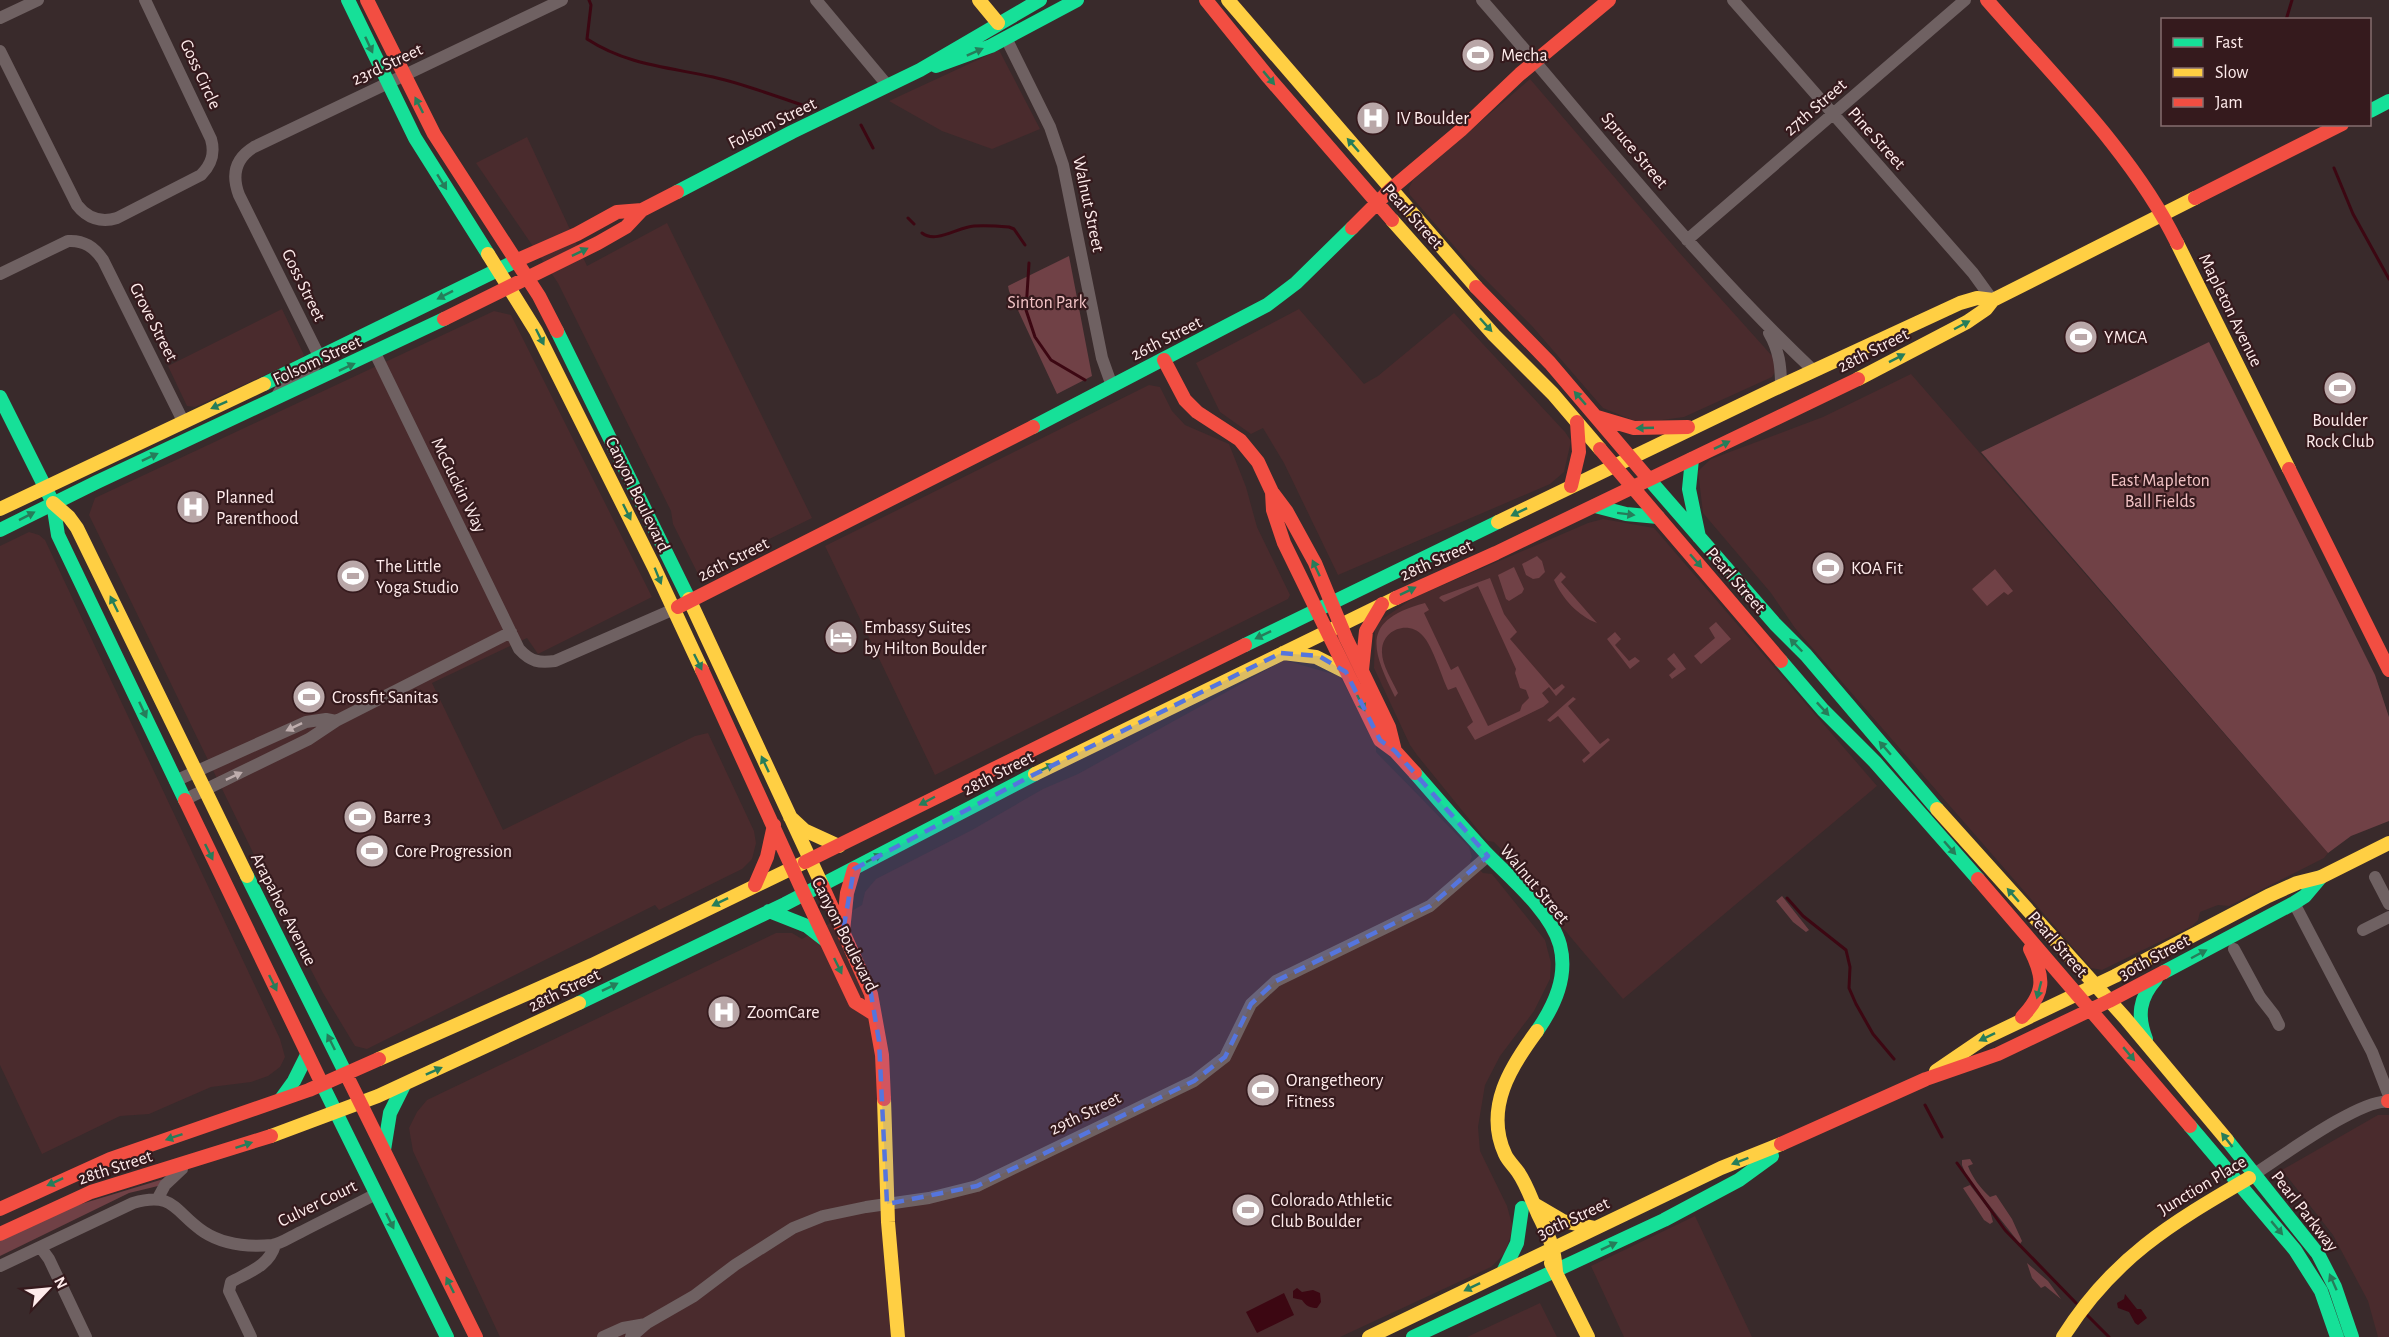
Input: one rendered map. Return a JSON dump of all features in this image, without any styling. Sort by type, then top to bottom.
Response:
[{"type":"main road","name":"Canyon Boulevard","points":[[348,0],[387,84],[416,138],[510,287],[546,350],[643,543],[855,1002],[874,1014]]},
{"type":"main road","name":"Canyon Boulevard","points":[[367,0],[434,134],[546,308],[690,601],[872,994],[882,1055],[887,1204],[898,1337]]},
{"type":"main road","points":[[979,0],[998,23]]},
{"type":"main road","name":"Folsom Street","points":[[0,530],[528,278],[626,227],[642,210],[792,132],[920,70],[1040,0]]},
{"type":"main road","name":"Folsom Street","points":[[920,70],[955,61],[1006,38],[1077,0]]},
{"type":"main road","name":"Pearl Street","points":[[1206,0],[1377,203],[1577,422],[1822,710],[1875,762],[2091,1009],[2239,1183]]},
{"type":"main road","name":"Pearl Street","points":[[1228,0],[1465,275],[1597,417],[1775,624],[1806,655],[1918,787],[2151,1048],[2253,1175]]},
{"type":"main road","name":"26th Street","points":[[672,609],[1164,360],[1276,299],[1391,189],[1609,0]]},
{"type":"main road","name":"Mapleton Avenue","points":[[1987,0],[2110,141],[2163,214],[2389,670]]},
{"type":"main road","points":[[1246,48],[1250,46],[1265,52],[1292,82],[1308,93]]},
{"type":"main road","points":[[2371,110],[2389,101]]},
{"type":"main road","name":"28th Street","points":[[0,1234],[91,1192],[188,1163],[335,1112],[404,1084],[804,894],[1028,777],[1326,631],[1692,459],[1967,322],[1986,309],[1993,300],[2338,126]]},
{"type":"main road","name":"Folsom Street","points":[[0,509],[320,358],[498,270],[577,234],[617,212],[642,210]]},
{"type":"main road","points":[[1429,261],[1459,282],[1499,321],[1503,323],[1510,321]]},
{"type":"main road","name":"28th Street","points":[[0,1209],[87,1168],[322,1084],[592,966],[839,846],[1077,725],[1781,386],[1960,303],[1977,298],[1993,300]]},
{"type":"main road","name":"Walnut Street","points":[[1164,360],[1185,400],[1197,412],[1230,432],[1258,462],[1272,492],[1300,534],[1319,573],[1340,625],[1389,727],[1395,751]]},
{"type":"main road","name":"Arapahoe Avenue","points":[[0,397],[53,503],[58,535],[184,800],[447,1337]]},
{"type":"main road","points":[[1597,417],[1613,424],[1638,428],[1674,425],[1694,428]]},
{"type":"main road","points":[[1571,486],[1579,452],[1577,422]]},
{"type":"main road","points":[[1692,459],[1688,492],[1699,537]]},
{"type":"main road","name":"Walnut Street","points":[[1272,492],[1273,510],[1278,528],[1380,740],[1395,751],[1549,924],[1557,937],[1562,955],[1562,976],[1558,997],[1513,1063],[1499,1093],[1497,1125],[1500,1142],[1508,1163],[1518,1172],[1528,1206],[1588,1337]]},
{"type":"main road","name":"Arapahoe Avenue","points":[[53,503],[69,517],[77,528],[204,790],[476,1337]]},
{"type":"main road","points":[[1595,506],[1644,518],[1658,517]]},
{"type":"main road","points":[[1362,670],[1366,631],[1382,604]]},
{"type":"main road","points":[[1281,653],[1319,656],[1346,672]]},
{"type":"main road","points":[[790,817],[804,830],[839,846]]},
{"type":"main road","points":[[755,885],[767,857],[774,825]]},
{"type":"main road","name":"30th Street","points":[[1926,1079],[1983,1038],[2010,1027],[2268,896],[2321,877],[2389,843]]},
{"type":"main road","points":[[843,931],[847,893],[854,869]]},
{"type":"main road","name":"30th Street","points":[[1369,1337],[1720,1168],[1795,1140],[1926,1079],[1998,1054],[2163,973],[2294,903],[2305,896],[2321,877]]},
{"type":"main road","points":[[769,911],[807,926],[825,940]]},
{"type":"main road","points":[[2010,1027],[2036,1002],[2042,981],[2036,959],[2012,919]]},
{"type":"main road","points":[[2151,1048],[2141,1025],[2139,1008],[2145,991],[2163,973]]},
{"type":"main road","points":[[281,1100],[294,1081],[307,1054]]},
{"type":"main road","points":[[384,1150],[390,1113],[404,1084]]},
{"type":"main road","name":"30th Street","points":[[1413,1337],[1647,1229],[1739,1180],[1795,1140]]},
{"type":"main road","name":"Junction Place","points":[[2063,1337],[2088,1300],[2147,1240],[2253,1175]]},
{"type":"main road","name":"Pearl Parkway","points":[[2253,1175],[2318,1254],[2335,1287],[2352,1337]]},
{"type":"main road","name":"Pearl Parkway","points":[[2239,1183],[2310,1270],[2327,1306],[2337,1337]]},
{"type":"main road","points":[[1503,1272],[1517,1243],[1528,1206],[1563,1221],[1595,1228]]},
{"type":"street","points":[[0,18],[38,0]]},
{"type":"street","name":"Goss Circle","points":[[0,51],[73,199],[81,211],[96,219],[107,221],[124,215],[201,175],[209,165],[213,153],[211,139],[145,0]]},
{"type":"street","name":"23rd Street","points":[[236,169],[245,152],[254,147],[562,0]]},
{"type":"street","points":[[816,0],[888,86]]},
{"type":"street","name":"Spruce Street","points":[[1482,0],[1687,240],[1762,322],[1814,371]]},
{"type":"street","name":"Pine Street","points":[[1733,0],[1973,273],[1993,300]]},
{"type":"street","name":"27th Street","points":[[1687,240],[1965,0]]},
{"type":"street","name":"Walnut Street","points":[[1006,38],[1046,119],[1064,165],[1102,358],[1112,386]]},
{"type":"street","name":"Goss Street","points":[[236,169],[235,180],[239,195],[320,358]]},
{"type":"street","name":"Grove Street","points":[[0,274],[65,242],[76,240],[86,243],[103,260],[183,421]]},
{"type":"street","name":"Spruce Street","points":[[1762,322],[1778,353],[1782,367],[1781,386]]},
{"type":"street","name":"McGuckin Way","points":[[375,353],[519,649],[528,659],[540,663],[555,661],[672,609]]},
{"type":"street","points":[[275,399],[283,386],[311,371],[320,358]]},
{"type":"street","points":[[184,800],[309,739],[336,721],[511,632]]},
{"type":"street","points":[[175,781],[306,722],[326,719],[336,721]]},
{"type":"street","name":"29th Street","points":[[631,1337],[647,1323],[694,1296],[735,1264],[793,1228],[823,1216],[938,1196],[977,1185],[1194,1081],[1225,1057],[1251,1004],[1276,981],[1430,906],[1488,855]]},
{"type":"street","points":[[2375,877],[2389,904]]},
{"type":"street","points":[[2294,903],[2372,1052],[2389,1100]]},
{"type":"street","points":[[2363,930],[2389,917]]},
{"type":"street","points":[[2234,949],[2260,997],[2279,1025]]},
{"type":"street","name":"Junction Place","points":[[2253,1175],[2349,1114],[2389,1100]]},
{"type":"street","points":[[158,1198],[165,1185],[188,1163]]},
{"type":"street","name":"Culver Court","points":[[275,1245],[376,1194]]},
{"type":"street","points":[[0,1266],[133,1203],[158,1198],[180,1210],[206,1233],[219,1239],[248,1245],[275,1245],[272,1255],[266,1262],[231,1282],[229,1291],[251,1337]]},
{"type":"street","points":[[41,1248],[49,1259],[86,1337]]},
{"type":"street","name":"29th Street","points":[[603,1337],[629,1326],[647,1323]]},
{"type":"highlighted area","points":[[1281,653],[1319,656],[1346,672],[1380,740],[1395,751],[1488,856],[1430,906],[1276,981],[1251,1004],[1225,1057],[1194,1081],[977,1186],[887,1204],[879,1041],[871,994],[843,931],[854,869],[1035,774]]},
{"type":"shaded area","points":[[999,50],[1040,129],[992,149],[942,131],[889,101]]},
{"type":"shaded area","points":[[1530,79],[1677,250],[1773,357],[1775,372],[1772,377],[1684,417],[1640,423],[1603,408],[1532,326],[1467,261],[1410,195],[1409,188],[1413,180]]},
{"type":"shaded area","points":[[527,137],[587,266],[667,223],[812,518],[698,574],[673,524],[671,511],[558,283],[476,163]]},
{"type":"shaded area","points":[[282,309],[304,355],[302,358],[195,407],[187,406],[168,366]]},
{"type":"shaded area","points":[[1299,309],[1364,384],[1378,376],[1454,313],[1565,432],[1571,441],[1564,472],[1550,484],[1338,575],[1284,463],[1263,428],[1251,434],[1220,412],[1196,363]]},
{"type":"shaded area","points":[[494,311],[511,315],[652,597],[538,654],[527,638],[432,683],[503,830],[695,736],[708,733],[754,831],[756,843],[752,859],[742,869],[659,910],[655,905],[367,1049],[355,1046],[323,993],[89,515],[95,498]]},
{"type":"shaded area","points":[[1911,374],[2328,853],[2324,858],[2229,906],[2218,905],[2200,912],[2198,920],[2192,926],[2102,970],[2091,968],[1795,628],[1771,593],[1703,513],[1698,471],[1711,459],[1823,417]]},
{"type":"shaded area","points":[[1149,385],[1160,387],[1172,411],[1185,425],[1229,444],[1246,487],[1257,527],[1290,595],[1288,599],[935,775],[825,546]]},
{"type":"shaded area","points":[[1603,519],[1654,528],[1877,786],[1623,999],[1507,862],[1506,854],[1494,842],[1488,841],[1482,835],[1417,755],[1410,745],[1374,668],[1375,624],[1415,597],[1588,523]]},
{"type":"shaded area","points":[[29,532],[45,540],[280,1039],[285,1057],[280,1067],[268,1076],[251,1082],[211,1087],[149,1114],[120,1116],[42,1154],[0,1065],[0,546]]},
{"type":"shaded area","points":[[1284,660],[1340,676],[1376,743],[1376,752],[1469,847],[1472,857],[1470,861],[1483,873],[1492,874],[1545,940],[1551,963],[1550,979],[1534,1011],[1500,1056],[1485,1085],[1478,1127],[1480,1151],[1507,1206],[1513,1228],[1505,1253],[1491,1267],[1340,1337],[500,1337],[413,1151],[409,1128],[417,1112],[427,1100],[776,933],[792,933],[802,939],[862,905],[865,892],[876,879],[972,830],[1043,789],[1078,774]]},
{"type":"shaded area","points":[[2378,1115],[2389,1115],[2389,1337],[2378,1337],[2368,1301],[2333,1235],[2282,1170]]},
{"type":"shaded area","points":[[1695,1216],[1752,1337],[1624,1337],[1591,1266]]},
{"type":"shaded area","points":[[1297,1288],[1302,1292],[1313,1290],[1320,1293],[1321,1302],[1317,1308],[1293,1298],[1293,1291]]},
{"type":"shaded area","points":[[1284,1293],[1294,1315],[1257,1333],[1246,1312]]},
{"type":"shaded area","points":[[2125,1294],[2147,1318],[2138,1325],[2129,1312],[2118,1308],[2117,1303],[2124,1299]]},
{"type":"shaded area","points":[[1540,1303],[1557,1337],[1467,1337]]},
{"type":"green space","name":"Sinton Park","points":[[1069,256],[1092,376],[1057,394],[1008,286]]},
{"type":"green space","name":"East Mapleton Ball Fields","points":[[2209,342],[2375,675],[2389,717],[2389,821],[2351,836],[2328,853],[1981,452]]},
{"type":"green space","points":[[1537,556],[1542,561],[1545,572],[1539,578],[1533,579],[1526,575],[1522,564]]},
{"type":"green space","points":[[1514,567],[1524,589],[1522,593],[1509,601],[1506,599],[1498,575]]},
{"type":"green space","points":[[1995,569],[2013,591],[2008,595],[2004,592],[1987,606],[1972,589]]},
{"type":"green space","points":[[1561,572],[1566,577],[1561,582],[1597,623],[1571,606],[1561,593],[1554,580]]},
{"type":"green space","points":[[1490,578],[1504,614],[1517,632],[1510,639],[1554,690],[1562,684],[1565,687],[1556,696],[1549,687],[1542,693],[1549,702],[1543,707],[1475,740],[1467,727],[1473,722],[1456,687],[1448,690],[1423,636],[1411,628],[1398,629],[1392,632],[1383,643],[1383,661],[1398,693],[1395,697],[1380,664],[1377,638],[1381,627],[1390,618],[1425,603],[1429,610],[1424,613],[1451,670],[1458,666],[1488,726],[1520,711],[1529,698],[1526,690],[1520,688],[1515,673],[1516,669],[1478,586],[1444,602],[1439,598]]},
{"type":"green space","points":[[1716,622],[1731,639],[1701,664],[1694,656],[1715,638],[1709,628]]},
{"type":"green space","points":[[1615,632],[1621,639],[1615,645],[1629,661],[1635,657],[1640,661],[1630,669],[1607,639]]},
{"type":"green space","points":[[1674,653],[1686,669],[1672,679],[1669,675],[1676,669],[1667,659]]},
{"type":"green space","points":[[1573,697],[1576,699],[1568,706],[1600,744],[1608,738],[1610,740],[1584,763],[1582,760],[1590,753],[1558,716],[1550,722],[1547,720]]},
{"type":"green space","points":[[1782,896],[1809,930],[1806,932],[1793,922],[1776,901]]},
{"type":"green space","points":[[1970,1159],[1973,1164],[1968,1166],[1972,1174],[1990,1197],[1996,1195],[2012,1219],[2022,1241],[2020,1244],[1967,1177],[1962,1160]]},
{"type":"green space","points":[[170,1177],[158,1186],[129,1193],[0,1256],[0,1241],[68,1208]]},
{"type":"green space","points":[[1970,1185],[1990,1211],[1993,1222],[1990,1224],[1984,1220],[1963,1188]]},
{"type":"green space","points":[[2027,1263],[2048,1281],[2061,1299],[2045,1286],[2041,1288],[2032,1278]]},
{"type":"waterway","points":[[589,0],[591,5],[587,39],[602,48],[632,60],[725,80],[805,106]]},
{"type":"waterway","points":[[2287,18],[2292,0]]},
{"type":"waterway","points":[[861,125],[873,148]]},
{"type":"waterway","points":[[2334,168],[2353,214],[2389,279]]},
{"type":"waterway","points":[[908,218],[914,224]]},
{"type":"waterway","points":[[922,233],[934,237],[974,226],[1009,227],[1014,229],[1025,245]]},
{"type":"waterway","points":[[1029,263],[1026,310],[1035,337],[1051,360],[1085,380]]},
{"type":"waterway","points":[[1787,898],[1803,916],[1846,950],[1850,967],[1849,988],[1856,1004],[1873,1034],[1894,1059]]},
{"type":"waterway","points":[[1925,1105],[1942,1137]]},
{"type":"waterway","points":[[1957,1163],[2005,1230],[2076,1303]]},
{"type":"waterway","points":[[2084,1312],[2109,1337]]},
{"type":"traffic: fast","points":[[348,0],[415,138],[488,254]]},
{"type":"traffic: fast","points":[[677,192],[792,132],[920,70],[1040,0]]},
{"type":"traffic: fast","points":[[936,66],[991,46],[1077,0]]},
{"type":"traffic: fast","points":[[2371,110],[2389,101]]},
{"type":"traffic: fast","points":[[1033,427],[1267,305],[1296,283],[1352,228]]},
{"type":"traffic: fast","points":[[264,384],[520,259]]},
{"type":"traffic: fast","points":[[0,530],[444,319]]},
{"type":"traffic: fast","points":[[557,331],[689,599]]},
{"type":"traffic: fast","points":[[0,397],[53,503],[58,535],[185,800]]},
{"type":"traffic: fast","points":[[1692,459],[1689,489],[1699,537]]},
{"type":"traffic: fast","points":[[1647,477],[1775,624],[1806,655],[1937,809]]},
{"type":"traffic: fast","points":[[1595,506],[1626,514],[1658,517]]},
{"type":"traffic: fast","points":[[1245,645],[1498,522]]},
{"type":"traffic: fast","points":[[1781,661],[1823,710],[1875,762],[1978,879]]},
{"type":"traffic: fast","points":[[1415,773],[1485,852],[1539,907],[1555,932],[1562,957],[1561,979],[1554,1001],[1537,1031]]},
{"type":"traffic: fast","points":[[579,1003],[785,904],[1035,774]]},
{"type":"traffic: fast","points":[[247,876],[346,1074]]},
{"type":"traffic: fast","points":[[2164,972],[2294,903],[2305,896],[2321,877]]},
{"type":"traffic: fast","points":[[769,911],[807,926],[825,940]]},
{"type":"traffic: fast","points":[[2146,1039],[2141,1023],[2141,1008],[2146,993],[2156,979]]},
{"type":"traffic: fast","points":[[281,1099],[294,1081],[307,1055]]},
{"type":"traffic: fast","points":[[322,1084],[447,1337]]},
{"type":"traffic: fast","points":[[384,1150],[390,1113],[404,1085]]},
{"type":"traffic: fast","points":[[2190,1126],[2295,1250],[2321,1291],[2337,1337]]},
{"type":"traffic: fast","points":[[2227,1140],[2318,1254],[2335,1287],[2352,1337]]},
{"type":"traffic: fast","points":[[1413,1337],[1664,1220],[1739,1180],[1772,1156]]},
{"type":"traffic: fast","points":[[1503,1272],[1517,1243],[1522,1208]]},
{"type":"traffic: slow","points":[[979,0],[998,23]]},
{"type":"traffic: slow","points":[[1228,0],[1476,287]]},
{"type":"traffic: slow","points":[[1858,379],[1967,322],[1986,309],[1993,300],[2195,198]]},
{"type":"traffic: slow","points":[[1392,220],[1494,335],[1553,394],[1600,449]]},
{"type":"traffic: slow","points":[[2177,243],[2289,469]]},
{"type":"traffic: slow","points":[[488,254],[536,331],[654,567],[702,670]]},
{"type":"traffic: slow","points":[[1498,522],[1772,390],[1960,303],[1977,298],[1993,300]]},
{"type":"traffic: slow","points":[[0,509],[264,384]]},
{"type":"traffic: slow","points":[[53,503],[69,517],[77,528],[247,876]]},
{"type":"traffic: slow","points":[[1035,774],[1396,598]]},
{"type":"traffic: slow","points":[[689,599],[822,885]]},
{"type":"traffic: slow","points":[[1283,653],[1316,657],[1346,672]]},
{"type":"traffic: slow","points":[[1937,809],[2125,1018],[2227,1140]]},
{"type":"traffic: slow","points":[[790,817],[804,830],[839,846]]},
{"type":"traffic: slow","points":[[1936,1071],[1983,1039],[2115,976],[2268,896],[2297,883],[2321,877],[2389,843]]},
{"type":"traffic: slow","points":[[379,1059],[592,965],[805,862]]},
{"type":"traffic: slow","points":[[271,1136],[378,1096],[579,1003]]},
{"type":"traffic: slow","points":[[1537,1031],[1518,1059],[1503,1088],[1497,1120],[1499,1137],[1505,1154],[1524,1182],[1550,1241],[1556,1271]]},
{"type":"traffic: slow","points":[[884,1099],[888,1222],[898,1337]]},
{"type":"traffic: slow","points":[[1369,1337],[1721,1168],[1781,1144]]},
{"type":"traffic: slow","points":[[2063,1337],[2102,1285],[2145,1245],[2194,1211],[2249,1178]]},
{"type":"traffic: slow","points":[[1534,1204],[1563,1221],[1595,1228]]},
{"type":"traffic: slow","points":[[1551,1263],[1588,1337]]},
{"type":"traffic: jam","points":[[367,0],[434,134],[539,296],[557,331]]},
{"type":"traffic: jam","points":[[1206,0],[1269,78],[1392,220]]},
{"type":"traffic: jam","points":[[1352,228],[1391,189],[1461,130],[1520,74],[1609,0]]},
{"type":"traffic: jam","points":[[1987,0],[2115,147],[2159,210],[2177,243]]},
{"type":"traffic: jam","points":[[2195,198],[2338,126]]},
{"type":"traffic: jam","points":[[444,319],[598,243],[626,227],[642,210],[677,192]]},
{"type":"traffic: jam","points":[[520,259],[577,234],[617,212],[642,210]]},
{"type":"traffic: jam","points":[[1476,287],[1550,363],[1647,477]]},
{"type":"traffic: jam","points":[[1164,360],[1185,400],[1197,412],[1240,440],[1258,462],[1272,492],[1287,512],[1315,563],[1346,638],[1389,727],[1395,751]]},
{"type":"traffic: jam","points":[[1396,598],[1496,553],[1858,379]]},
{"type":"traffic: jam","points":[[1597,417],[1634,428],[1688,427]]},
{"type":"traffic: jam","points":[[1571,486],[1579,452],[1577,422]]},
{"type":"traffic: jam","points":[[678,607],[1033,427]]},
{"type":"traffic: jam","points":[[1600,449],[1781,661]]},
{"type":"traffic: jam","points":[[2289,469],[2389,670]]},
{"type":"traffic: jam","points":[[1272,492],[1273,510],[1284,543],[1380,740],[1395,751],[1415,773]]},
{"type":"traffic: jam","points":[[1362,670],[1366,631],[1382,604]]},
{"type":"traffic: jam","points":[[805,862],[1245,645]]},
{"type":"traffic: jam","points":[[702,670],[804,894]]},
{"type":"traffic: jam","points":[[185,800],[322,1084]]},
{"type":"traffic: jam","points":[[755,885],[767,857],[774,825]]},
{"type":"traffic: jam","points":[[843,931],[847,893],[854,869]]},
{"type":"traffic: jam","points":[[1978,879],[2190,1126]]},
{"type":"traffic: jam","points":[[822,885],[871,994],[882,1055],[884,1099]]},
{"type":"traffic: jam","points":[[804,894],[855,1002],[874,1014]]},
{"type":"traffic: jam","points":[[2022,1017],[2039,993],[2040,985],[2038,968],[2030,949]]},
{"type":"traffic: jam","points":[[1781,1144],[1926,1079],[1998,1054],[2164,972]]},
{"type":"traffic: jam","points":[[0,1209],[110,1159],[309,1090],[379,1059]]},
{"type":"traffic: jam","points":[[346,1074],[476,1337]]},
{"type":"traffic: jam","points":[[0,1234],[91,1192],[271,1136]]},
{"type":"place","name":"Mecha","points":[[1478,55]]},
{"type":"place","name":"IV Boulder","points":[[1373,118]]},
{"type":"place","name":"YMCA","points":[[2081,337]]},
{"type":"place","name":"Boulder Rock Club","points":[[2340,388]]},
{"type":"place","name":"Planned Parenthood","points":[[193,507]]},
{"type":"place","name":"KOA Fit","points":[[1828,568]]},
{"type":"place","name":"The Little Yoga Studio","points":[[353,576]]},
{"type":"place","name":"Embassy Suites by Hilton Boulder","points":[[841,637]]},
{"type":"place","name":"Crossfit Sanitas","points":[[309,697]]},
{"type":"place","name":"Barre 3","points":[[360,817]]},
{"type":"place","name":"Core Progression","points":[[372,851]]},
{"type":"place","name":"ZoomCare","points":[[724,1012]]},
{"type":"place","name":"Orangetheory Fitness","points":[[1263,1090]]},
{"type":"place","name":"Colorado Athletic Club Boulder","points":[[1248,1210]]}]
